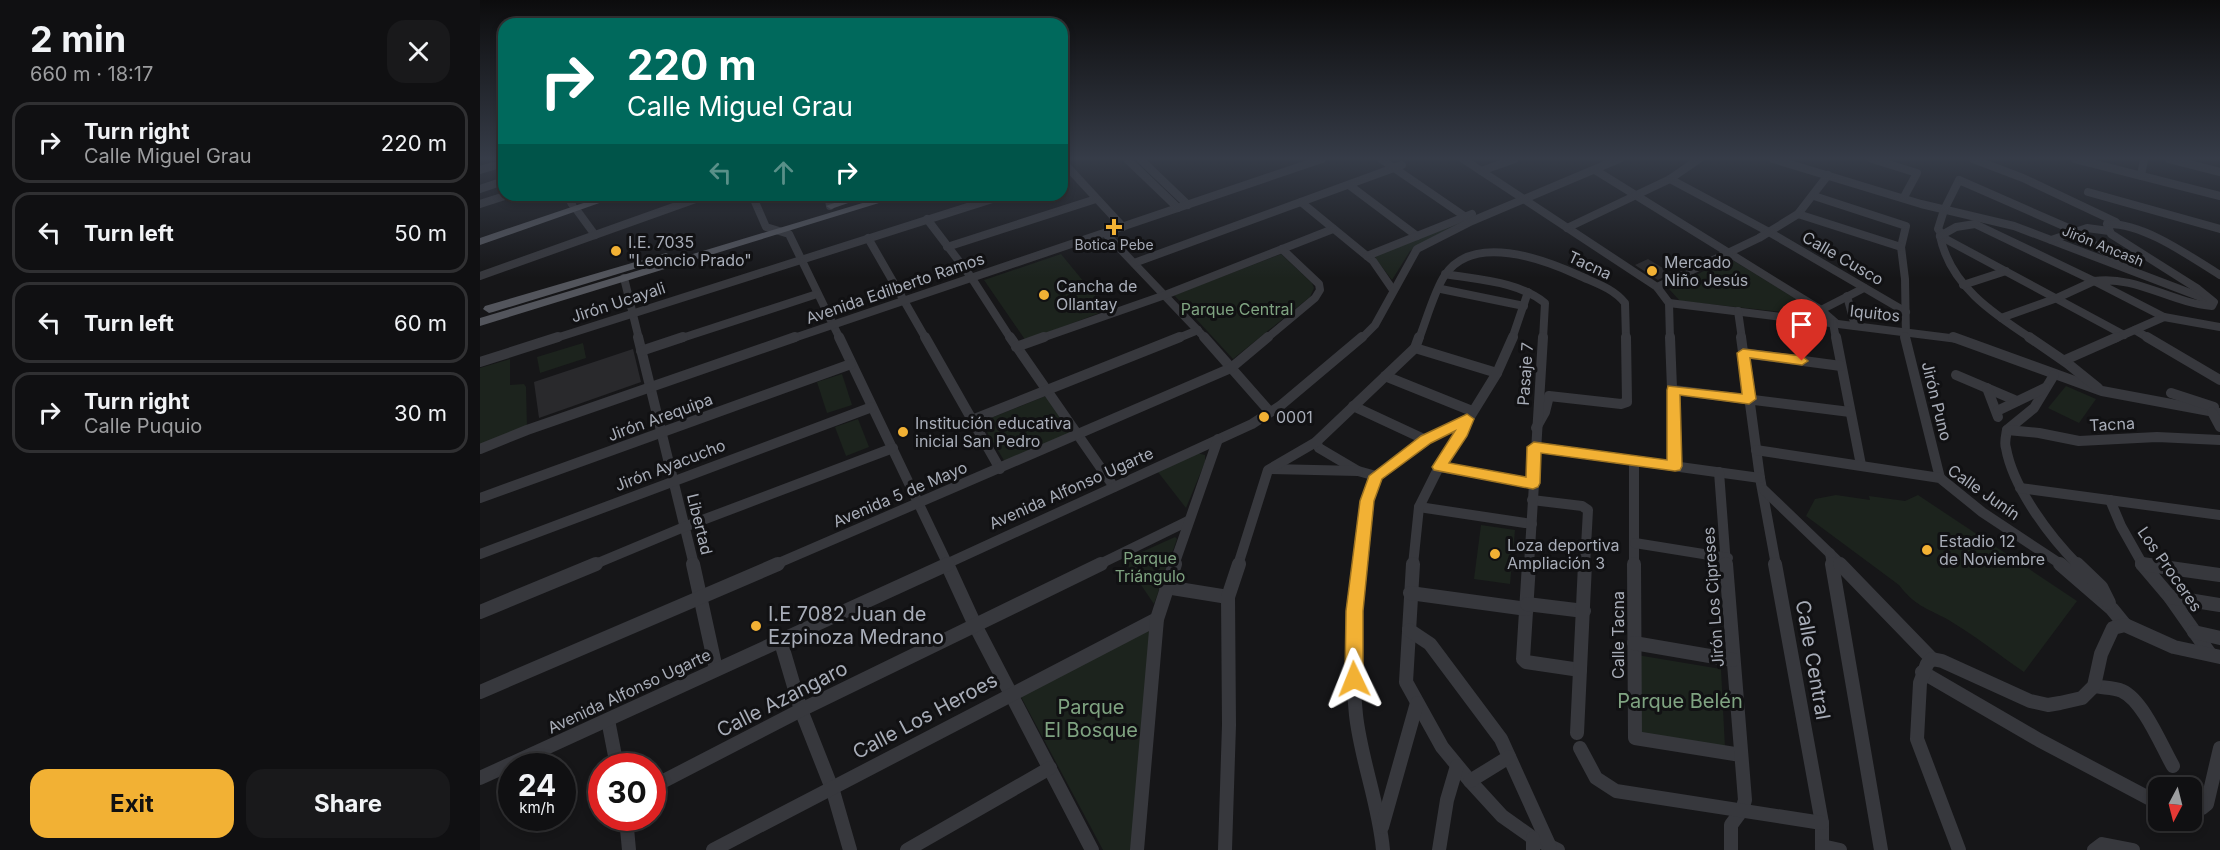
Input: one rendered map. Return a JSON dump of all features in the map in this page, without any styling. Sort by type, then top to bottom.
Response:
[{"type":"main road","points":[[480,312],[766,226],[829,201]]},
{"type":"main road","points":[[480,322],[880,201]]},
{"type":"main road","points":[[480,235],[572,203]]},
{"type":"main road","points":[[480,242],[572,203]]},
{"type":"street","points":[[480,204],[497,199]]},
{"type":"street","points":[[947,247],[1096,199],[1123,227]]},
{"type":"street","points":[[1168,199],[1178,208]]},
{"type":"street","points":[[1181,199],[1188,205]]},
{"type":"street","name":"Avenida Edilberto Ramos","points":[[480,449],[971,277],[1206,199]]},
{"type":"street","points":[[1134,263],[1310,199]]},
{"type":"street","points":[[1366,199],[1417,236]]},
{"type":"street","points":[[1445,199],[1473,218]]},
{"type":"street","points":[[1524,199],[1657,287],[1669,303],[1675,466]]},
{"type":"street","name":"Avenida Alfonso Ugarte","points":[[480,777],[1252,424],[1350,349],[1374,325],[1417,249],[1473,218],[1524,199]]},
{"type":"street","points":[[1567,228],[1630,199]]},
{"type":"street","points":[[1640,199],[1821,310],[1835,324],[1861,465]]},
{"type":"street","name":"Calle Cusco","points":[[1707,199],[1769,232],[1906,312]]},
{"type":"street","points":[[1657,287],[1769,232],[1798,214],[1812,199]]},
{"type":"street","name":"Jirón Puno","points":[[1822,199],[1906,226],[1902,246],[1906,312],[1904,332],[1940,478]]},
{"type":"street","name":"Jirón Ancash","points":[[1909,199],[1944,210],[2014,226],[2053,239],[2136,274],[2214,302]]},
{"type":"street","points":[[1950,199],[1938,229],[1941,243],[1963,285],[2001,318],[2065,360],[2101,391]]},
{"type":"street","points":[[2002,199],[2073,230],[2136,274]]},
{"type":"street","points":[[2066,199],[2116,222],[2137,229],[2188,255],[2220,275]]},
{"type":"street","points":[[2112,199],[2220,229]]},
{"type":"street","points":[[480,276],[690,201]]},
{"type":"street","points":[[755,201],[766,226],[789,234],[920,503],[975,625],[1092,850]]},
{"type":"street","name":"Jirón Ucayali","points":[[480,362],[986,201]]},
{"type":"street","points":[[1301,202],[1366,256],[1383,273],[1393,290]]},
{"type":"street","points":[[572,203],[595,235]]},
{"type":"street","points":[[1798,214],[1902,246]]},
{"type":"street","points":[[2001,318],[2102,279],[2125,282],[2196,304],[2212,306],[2214,302],[2198,288],[2109,231],[2089,226],[2053,239],[2008,216]]},
{"type":"street","points":[[1366,256],[1473,218]]},
{"type":"street","points":[[927,219],[971,277],[1016,347],[1114,487]]},
{"type":"street","points":[[2109,231],[2107,224],[2116,222]]},
{"type":"street","points":[[1941,235],[1966,224],[1985,227],[2164,317],[2220,327]]},
{"type":"street","points":[[1016,347],[1165,295],[1334,229]]},
{"type":"street","points":[[1105,233],[1198,330],[1270,412]]},
{"type":"street","points":[[1941,235],[2124,335]]},
{"type":"street","points":[[868,238],[1000,469]]},
{"type":"street","name":"Avenida 5 de Mayo","points":[[480,692],[701,594],[1000,469],[1231,368],[1315,298],[1320,290],[1319,284],[1282,249]]},
{"type":"street","name":"Tacna","points":[[1445,274],[1454,265],[1483,253],[1497,251],[1525,255],[1614,292],[1625,303],[1627,402],[1625,404],[1549,396],[1545,412],[1536,428]]},
{"type":"street","points":[[1963,285],[2006,271]]},
{"type":"street","points":[[1225,850],[1228,597],[1268,470],[1316,442],[1415,348],[1441,289],[1445,274],[1528,292],[1497,373],[1439,467],[1419,507],[1410,593],[1406,682],[1442,747],[1470,781],[1502,816],[1533,844],[1554,849]]},
{"type":"street","name":"Libertad","points":[[624,278],[701,594],[716,669]]},
{"type":"street","points":[[1821,310],[1864,288]]},
{"type":"street","points":[[1441,289],[1524,306]]},
{"type":"street","name":"Pasaje 7","points":[[1528,292],[1545,303],[1534,447],[1524,661],[1580,670]]},
{"type":"street","points":[[641,351],[817,294]]},
{"type":"street","points":[[1847,296],[1856,326]]},
{"type":"street","name":"Iquitos","points":[[1669,303],[1938,335],[1970,342],[2101,391],[2217,412]]},
{"type":"street","name":"Calle Central","points":[[1738,311],[1756,450],[1822,823],[1822,848]]},
{"type":"street","points":[[2065,360],[2164,317]]},
{"type":"street","points":[[972,420],[1198,330]]},
{"type":"street","points":[[2134,330],[2220,381]]},
{"type":"street","points":[[1415,348],[1497,373]]},
{"type":"street","points":[[1743,353],[1841,366]]},
{"type":"street","name":"Jirón Arequipa","points":[[480,498],[851,364]]},
{"type":"street","points":[[1956,375],[2017,401]]},
{"type":"street","points":[[2054,375],[2034,408],[2007,430],[2005,447],[2020,488],[2062,549],[2101,587],[2112,609]]},
{"type":"street","points":[[1385,376],[1470,415]]},
{"type":"street","points":[[1987,388],[1997,414],[2047,386]]},
{"type":"street","points":[[1673,390],[1850,412]]},
{"type":"street","points":[[2171,393],[2217,412],[2220,427]]},
{"type":"street","points":[[1353,406],[1426,440]]},
{"type":"street","name":"Jirón Ayacucho","points":[[480,554],[872,407]]},
{"type":"street","points":[[1383,850],[1381,829],[1356,716],[1353,642],[1363,523],[1367,501],[1376,476],[1426,440],[1470,415]]},
{"type":"street","name":"Tacna","points":[[2007,430],[2039,433],[2079,441],[2157,437],[2220,440]]},
{"type":"street","points":[[1137,850],[1157,619],[1188,521],[1218,440]]},
{"type":"street","points":[[1316,442],[1319,448],[1358,471]]},
{"type":"street","points":[[1534,447],[1719,472],[1762,484],[1932,659],[2030,701],[2048,705],[2082,698],[2094,686],[2101,654],[2112,628],[2125,625]]},
{"type":"street","points":[[480,612],[684,527],[893,448]]},
{"type":"street","name":"Calle Junín","points":[[1756,450],[1940,478],[1982,512],[2062,565],[2112,609],[2125,625]]},
{"type":"street","name":"Calle Tacna","points":[[1634,461],[1635,738],[1741,755]]},
{"type":"street","points":[[1439,467],[1533,483]]},
{"type":"street","points":[[1268,470],[1358,471],[1376,476]]},
{"type":"street","name":"Jirón Los Cipreses","points":[[1719,472],[1728,558],[1733,660],[1745,800],[1742,810]]},
{"type":"street","points":[[2020,488],[2220,515]]},
{"type":"street","points":[[1532,500],[1582,506],[1588,510],[1577,733]]},
{"type":"street","name":"Los Proceres","points":[[2110,501],[2142,564],[2215,656]]},
{"type":"street","points":[[1419,507],[1532,524]]},
{"type":"street","name":"Calle Azangaro","points":[[666,780],[801,710],[1188,521]]},
{"type":"street","points":[[1635,543],[1728,558]]},
{"type":"street","points":[[1830,553],[1881,850]]},
{"type":"street","points":[[2142,564],[2220,575]]},
{"type":"street","points":[[1166,587],[1228,597]]},
{"type":"street","points":[[1410,593],[1584,611]]},
{"type":"street","points":[[2170,597],[2220,605]]},
{"type":"street","name":"Calle Los Heroes","points":[[712,850],[832,790],[1012,693],[1157,619]]},
{"type":"street","name":"Los Proceres","points":[[2125,625],[2174,647],[2215,656]]},
{"type":"street","points":[[1409,630],[1430,644],[1500,739],[1554,849]]},
{"type":"street","points":[[2194,632],[2220,638]]},
{"type":"street","points":[[780,639],[801,710],[832,790],[850,850]]},
{"type":"street","points":[[1634,643],[1733,660]]},
{"type":"street","points":[[1932,659],[1927,661],[1922,672],[1916,726],[1917,739],[1959,850]]},
{"type":"street","points":[[1922,672],[2039,740],[2148,798]]},
{"type":"street","points":[[2094,686],[2115,690],[2129,696],[2147,721],[2173,766]]},
{"type":"street","points":[[1381,829],[1417,703]]},
{"type":"street","points":[[608,720],[614,753]]},
{"type":"street","points":[[1580,748],[1588,770],[1599,783],[1608,789],[1626,794],[1822,823]]},
{"type":"street","points":[[2202,808],[2207,804],[2220,748]]},
{"type":"street","points":[[1470,781],[1509,757]]},
{"type":"street","points":[[1438,850],[1447,800],[1457,766]]},
{"type":"street","points":[[907,850],[1050,768]]},
{"type":"street","points":[[1731,850],[1731,825],[1742,810]]},
{"type":"street","points":[[627,831],[629,850]]},
{"type":"street","points":[[2094,850],[2102,844],[2133,850]]},
{"type":"street","points":[[1822,848],[1840,850]]},
{"type":"green space","points":[[1462,220],[1465,222],[1410,251],[1392,280],[1376,259],[1375,256]]},
{"type":"green space","name":"Cancha de Ollantay","points":[[1061,254],[1107,310],[1026,341],[984,280]]},
{"type":"green space","name":"Parque Central","points":[[1281,254],[1312,283],[1314,288],[1310,297],[1233,359],[1174,295]]},
{"type":"green space","points":[[1729,258],[1811,308],[1813,311],[1811,315],[1680,301],[1669,289]]},
{"type":"green space","points":[[583,343],[586,358],[540,373],[537,357]]},
{"type":"green space","points":[[510,359],[510,385],[524,384],[526,387],[527,428],[480,444],[480,368]]},
{"type":"green space","points":[[842,374],[852,405],[827,413],[817,382]]},
{"type":"green space","points":[[2066,386],[2096,399],[2079,423],[2048,408]]},
{"type":"green space","points":[[1048,395],[1073,433],[1005,462],[981,422]]},
{"type":"green space","points":[[858,419],[869,447],[846,456],[835,427]]},
{"type":"green space","points":[[1197,453],[1205,455],[1205,462],[1186,508],[1158,472]]},
{"type":"green space","name":"Estadio 12 de Noviembre","points":[[1836,495],[1870,500],[1869,496],[1905,501],[1918,495],[2077,601],[2024,672],[1957,625],[1915,602],[1899,585],[1806,516],[1815,499]]},
{"type":"green space","name":"Loza deportiva Ampliación 3","points":[[1481,525],[1515,530],[1510,584],[1474,579]]},
{"type":"green space","name":"Parque Triángulo","points":[[1175,537],[1177,539],[1154,604],[1124,560]]},
{"type":"green space","name":"Parque El Bosque","points":[[1151,629],[1132,850],[1103,850],[1020,695]]},
{"type":"green space","name":"Parque Belén","points":[[1637,655],[1721,669],[1725,748],[1639,734]]},
{"type":"building","name":"Mercado Niño Jesús","points":[[1648,259],[1671,273],[1658,280],[1635,265]]},
{"type":"building","points":[[633,349],[641,382],[539,418],[534,382]]},
{"type":"place","name":"Botica Pebe","points":[[1114,227]]},
{"type":"place","name":"I.E. 7035 \"Leoncio Prado\"","points":[[616,251]]},
{"type":"place","name":"Mercado Niño Jesús","points":[[1652,271]]},
{"type":"place","name":"Cancha de Ollantay","points":[[1044,295]]},
{"type":"place","name":"0001","points":[[1264,417]]},
{"type":"place","name":"Institución educativa inicial San Pedro","points":[[903,432]]},
{"type":"place","name":"Estadio 12 de Noviembre","points":[[1927,550]]},
{"type":"place","name":"Loza deportiva Ampliación 3","points":[[1495,554]]},
{"type":"place","name":"I.E 7082 Juan de Ezpinoza Medrano","points":[[756,626]]},
{"type":"route","points":[[1354,679],[1354,611],[1367,501],[1376,476],[1426,440],[1467,419],[1460,436],[1439,467],[1533,483],[1534,447],[1675,466],[1673,390],[1749,399],[1743,353],[1802,361]]}]
